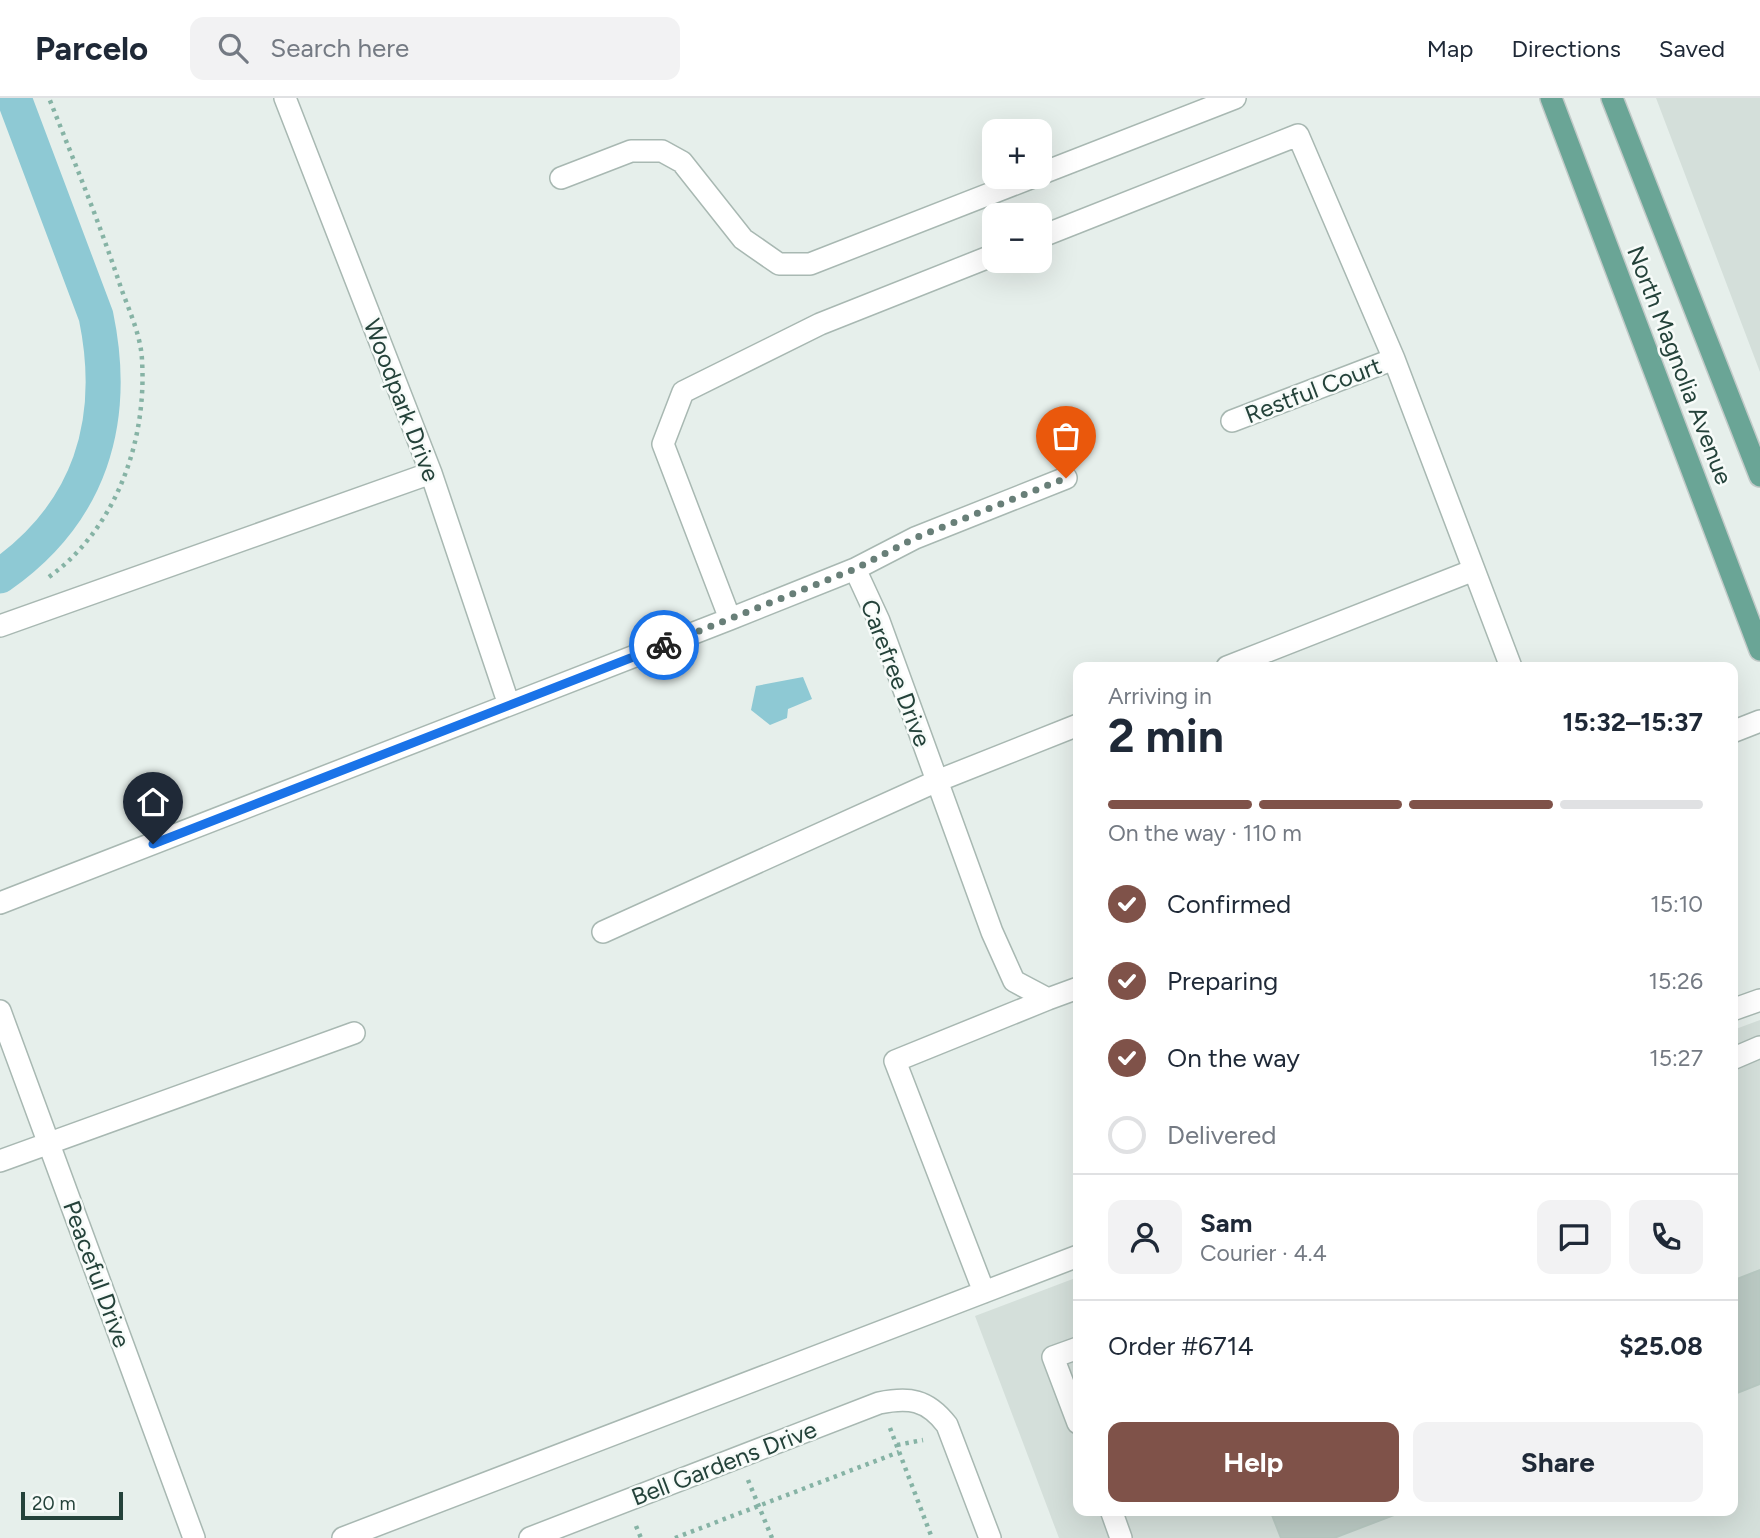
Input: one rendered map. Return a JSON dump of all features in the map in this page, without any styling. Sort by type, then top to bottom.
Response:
[{"type":"main road","name":"North Magnolia Avenue","points":[[1551,98],[1760,650]]},
{"type":"main road","name":"North Magnolia Avenue","points":[[1612,98],[1760,477]]},
{"type":"street","name":"Woodpark Drive","points":[[285,98],[431,473],[509,705]]},
{"type":"street","points":[[1052,169],[1235,98]]},
{"type":"street","points":[[1052,232],[1298,135],[1394,359],[1509,662]]},
{"type":"street","points":[[561,178],[631,151],[662,151],[682,162],[743,239],[779,264],[810,264],[1002,189]]},
{"type":"street","points":[[730,619],[663,444],[683,393],[820,324],[982,260]]},
{"type":"street","name":"Restful Court","points":[[1232,421],[1394,359]]},
{"type":"street","points":[[0,626],[431,473]]},
{"type":"street","points":[[855,569],[915,538],[1066,478]]},
{"type":"street","name":"Carefree Drive","points":[[0,903],[855,569],[878,621],[992,932],[1014,981],[1048,999]]},
{"type":"street","points":[[1240,662],[1475,570]]},
{"type":"street","points":[[1738,730],[1760,721]]},
{"type":"street","points":[[603,932],[937,781],[1073,727]]},
{"type":"street","points":[[984,1292],[895,1061],[1073,990]]},
{"type":"street","points":[[1738,1008],[1760,1000]]},
{"type":"street","name":"Peaceful Drive","points":[[0,1011],[194,1538]]},
{"type":"street","points":[[0,1161],[354,1033]]},
{"type":"street","points":[[1738,1056],[1760,1047]]},
{"type":"street","points":[[343,1538],[1073,1258]]},
{"type":"street","points":[[1073,1350],[1053,1357],[1073,1410]]},
{"type":"street","name":"Bell Gardens Drive","points":[[530,1538],[879,1403],[902,1398],[920,1403],[939,1414],[947,1425],[990,1538]]},
{"type":"street","points":[[1113,1516],[1121,1538]]},
{"type":"path","points":[[39,585],[66,565],[99,527],[124,482],[135,439],[142,379],[142,358],[130,315],[104,237],[50,98]]},
{"type":"path","points":[[886,1417],[932,1538]]},
{"type":"path","points":[[897,1445],[930,1437]]},
{"type":"path","points":[[675,1538],[899,1452]]},
{"type":"path","points":[[747,1476],[772,1538]]},
{"type":"shaded area","points":[[1656,98],[1760,98],[1760,372]]},
{"type":"shaded area","points":[[1760,1020],[1760,1538],[1059,1538],[975,1316],[1073,1279],[1073,1516],[1738,1516],[1738,1028]]},
{"type":"water","points":[[803,677],[812,699],[788,709],[787,718],[770,725],[751,710],[756,686]]},
{"type":"building","points":[[1760,1270],[1760,1384],[1738,1393],[1738,1279]]},
{"type":"building","points":[[1272,1516],[1391,1516],[1334,1538],[1281,1538]]},
{"type":"waterway","points":[[0,576],[31,551],[56,524],[76,494],[90,462],[99,428],[103,392],[102,355],[96,316],[14,98]]},
{"type":"way so far","points":[[664,645],[855,569],[915,538],[1066,478]]},
{"type":"route","points":[[153,844],[664,645]]}]
